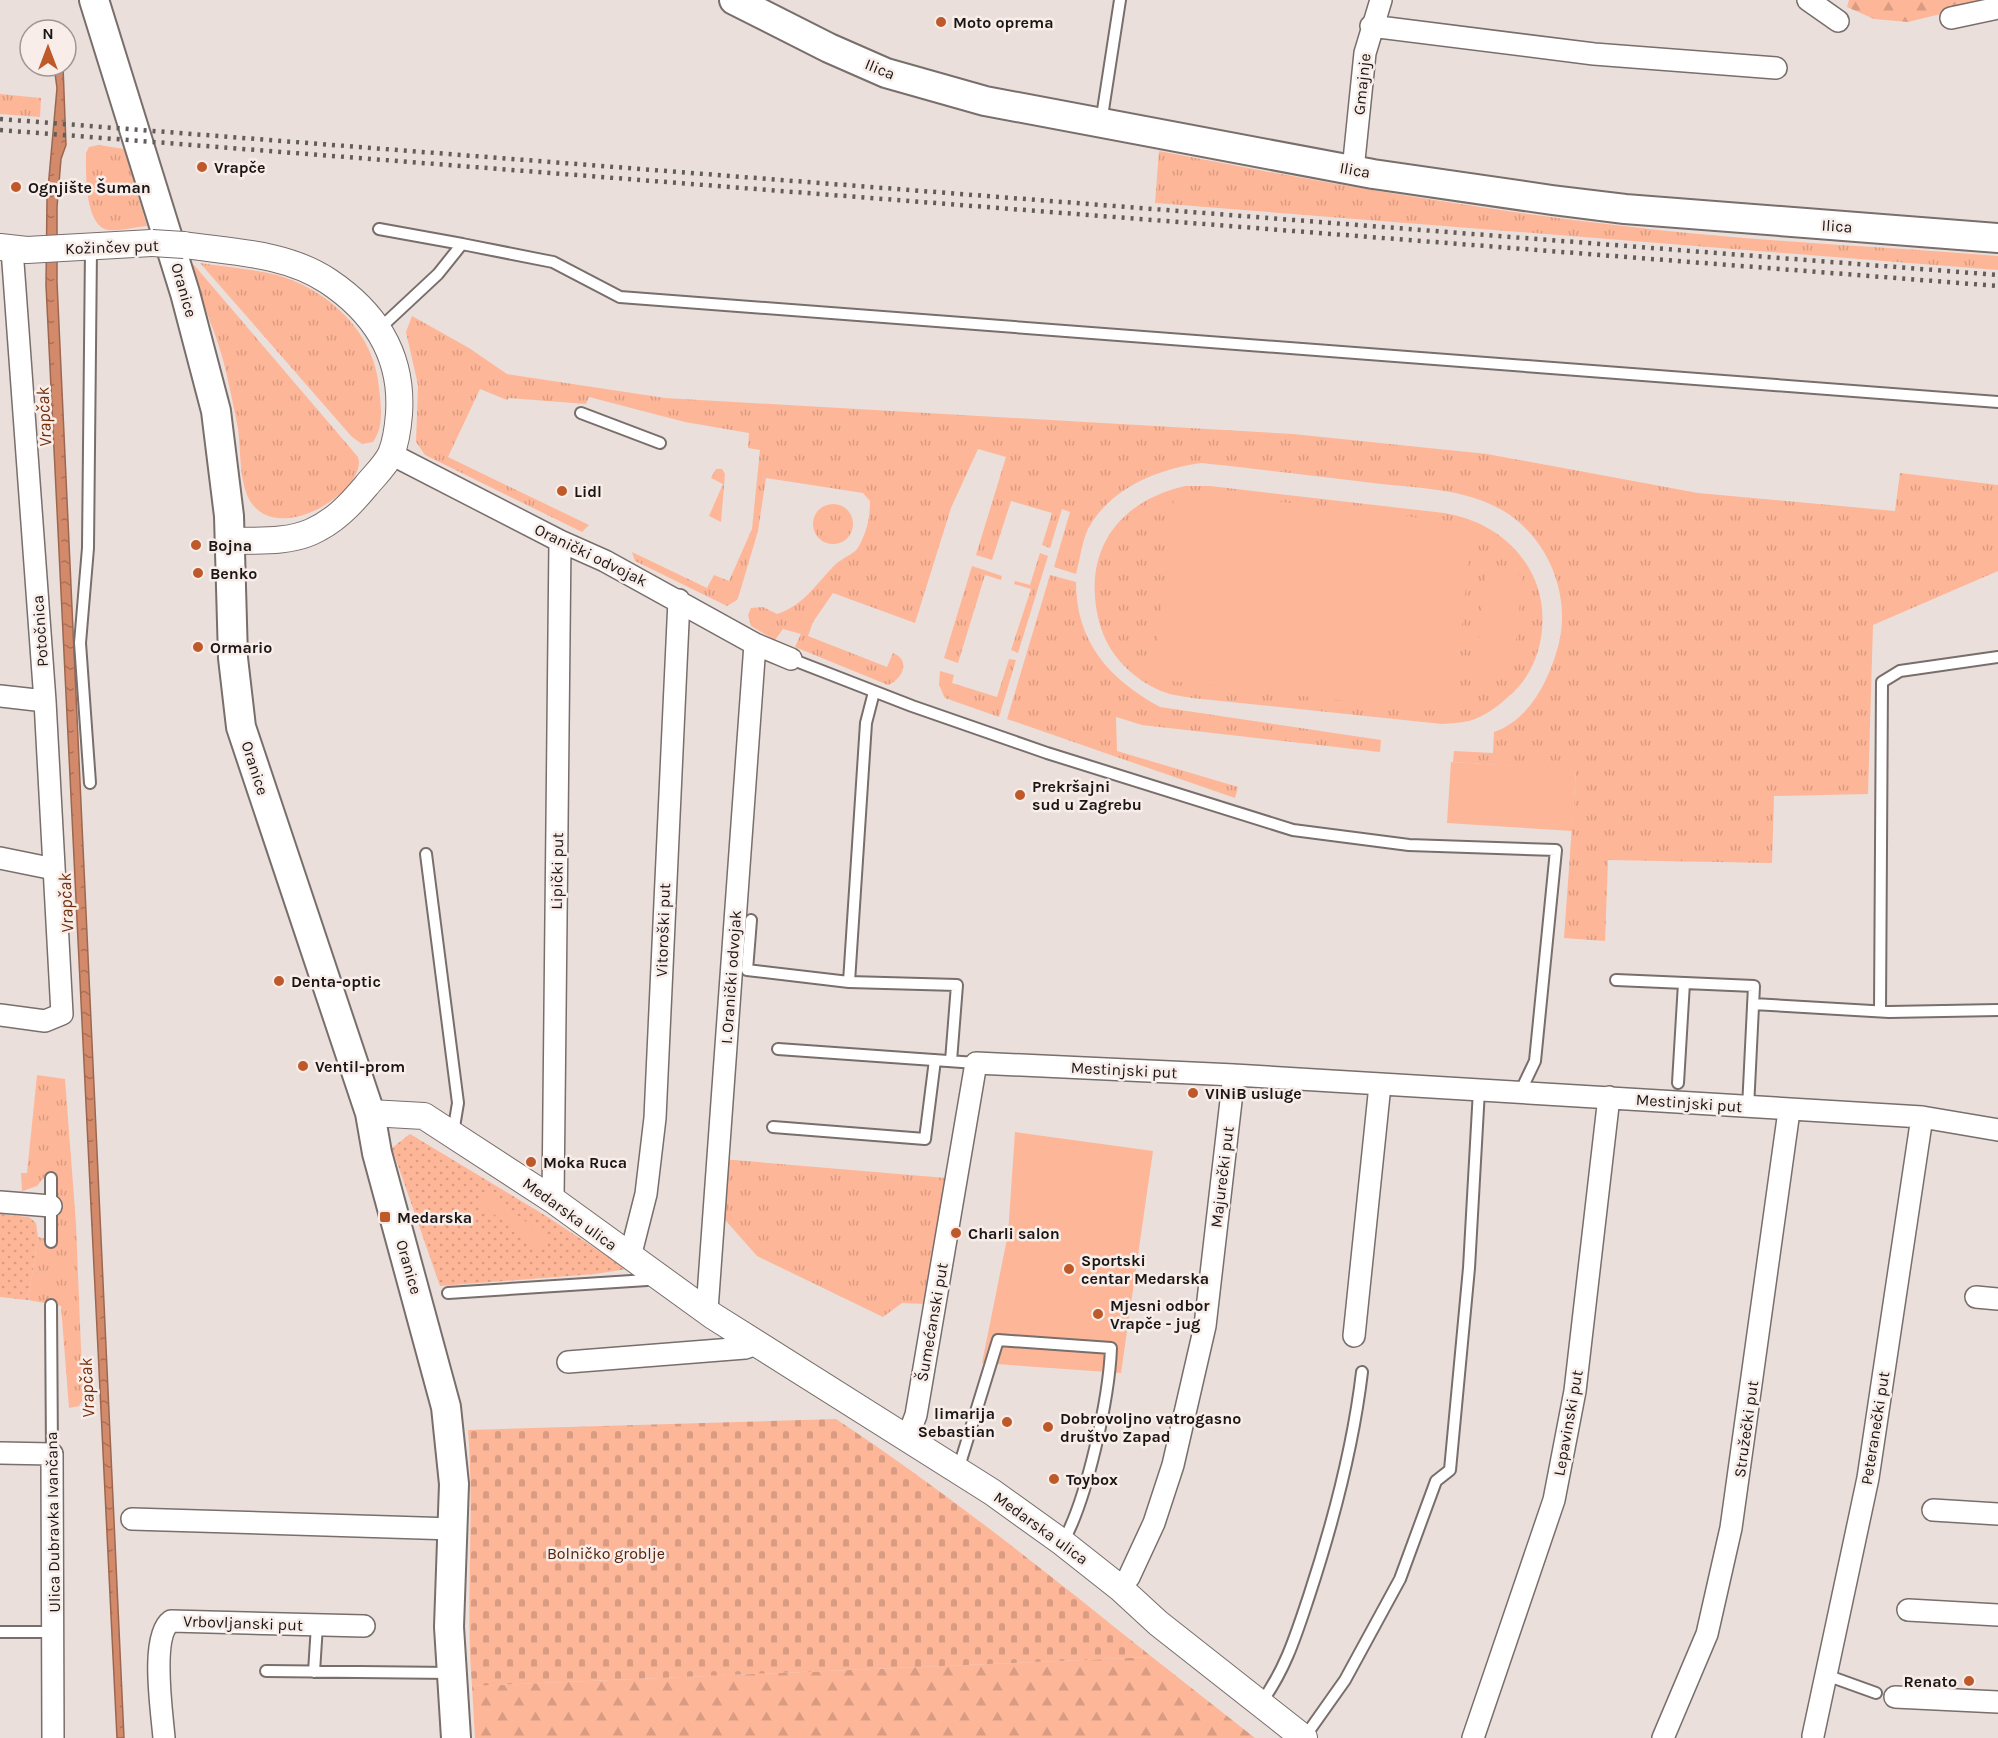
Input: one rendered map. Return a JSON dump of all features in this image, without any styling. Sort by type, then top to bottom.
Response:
[{"type":"main road","name":"Oranice","points":[[94,0],[185,293],[216,411],[230,541],[233,668],[241,727],[370,1113],[377,1153],[446,1407],[454,1484],[449,1600],[456,1738]]},
{"type":"main road","name":"Ilica","points":[[734,0],[886,73],[985,101],[1101,123],[1353,170],[1625,209],[1998,238]]},
{"type":"street","name":"Gmajnje","points":[[1353,170],[1365,53],[1371,26],[1381,0]]},
{"type":"street","points":[[1808,0],[1838,21]]},
{"type":"street","points":[[1951,18],[1998,9]]},
{"type":"street","points":[[1371,26],[1594,54],[1776,68]]},
{"type":"street","name":"Kožinčev put","points":[[13,249],[82,248],[152,243],[184,245],[276,259],[307,270],[346,295],[378,330],[390,349],[398,371],[400,400],[398,428],[391,454],[343,513],[310,532],[280,539],[230,541]]},
{"type":"street","name":"Potočnica","points":[[0,1015],[45,1021],[62,1014],[45,701],[13,249]]},
{"type":"street","name":"Oranički odvojak","points":[[391,454],[560,541],[605,561],[755,644],[791,659]]},
{"type":"street","name":"Lipički put","points":[[554,1200],[560,541]]},
{"type":"street","name":"Vitoroški put","points":[[630,1257],[646,1194],[655,1118],[679,600]]},
{"type":"street","name":"I. Oranički odvojak","points":[[707,1310],[755,644]]},
{"type":"street","points":[[0,696],[45,701]]},
{"type":"street","points":[[0,858],[54,869]]},
{"type":"street","name":"Mestinjski put","points":[[976,1063],[1234,1075],[1609,1097],[1789,1111],[1922,1118],[1998,1130]]},
{"type":"street","name":"Šumećanski put","points":[[908,1436],[916,1415],[976,1063]]},
{"type":"street","name":"Majurečki put","points":[[1120,1588],[1129,1577],[1155,1523],[1173,1466],[1205,1326],[1234,1075]]},
{"type":"street","points":[[1354,1336],[1380,1085]]},
{"type":"street","name":"Lepavinski put","points":[[1473,1738],[1502,1660],[1554,1500],[1575,1391],[1609,1097]]},
{"type":"street","name":"Stružečki put","points":[[1664,1738],[1707,1634],[1731,1528],[1789,1111]]},
{"type":"street","name":"Medarska ulica","points":[[370,1113],[424,1116],[554,1200],[653,1274],[707,1310],[908,1436],[1063,1543],[1120,1588],[1158,1623],[1304,1738]]},
{"type":"street","name":"Peteranečki put","points":[[1813,1737],[1868,1478],[1922,1118]]},
{"type":"street","points":[[0,1202],[51,1206]]},
{"type":"street","points":[[1976,1297],[1998,1299]]},
{"type":"street","points":[[568,1362],[745,1348],[759,1343]]},
{"type":"street","points":[[0,1453],[52,1454]]},
{"type":"street","name":"Ulica Dubravka Ivančana","points":[[52,1454],[53,1738]]},
{"type":"street","points":[[1933,1510],[1998,1514]]},
{"type":"street","points":[[132,1519],[453,1529]]},
{"type":"street","points":[[1908,1610],[1998,1615]]},
{"type":"street","name":"Vrbovljanski put","points":[[164,1738],[159,1646],[166,1624],[171,1621],[364,1626]]},
{"type":"street","points":[[1886,1695],[1998,1702]]},
{"type":"lane","points":[[1101,123],[1120,0]]},
{"type":"lane","points":[[379,229],[553,262],[620,297],[1998,402]]},
{"type":"lane","points":[[378,330],[438,274],[462,244]]},
{"type":"lane","points":[[82,248],[88,548],[80,643],[90,783]]},
{"type":"lane","points":[[581,413],[660,443]]},
{"type":"lane","points":[[1880,1011],[1882,682],[1900,671],[1998,657]]},
{"type":"lane","points":[[791,659],[874,692],[1058,757],[1293,830],[1409,845],[1556,850],[1535,1061],[1524,1084]]},
{"type":"lane","points":[[849,982],[866,723],[874,692]]},
{"type":"lane","points":[[426,854],[458,1103],[453,1134]]},
{"type":"lane","points":[[751,920],[747,970],[849,982],[957,985],[951,1061]]},
{"type":"lane","points":[[1616,980],[1754,987],[1748,1108]]},
{"type":"lane","points":[[1678,1083],[1684,983]]},
{"type":"lane","points":[[1753,1004],[1880,1011],[1998,1010]]},
{"type":"lane","points":[[778,1049],[976,1063]]},
{"type":"lane","points":[[773,1127],[924,1139],[934,1060]]},
{"type":"lane","points":[[1304,1738],[1345,1680],[1400,1579],[1436,1481],[1450,1470],[1469,1268],[1479,1090]]},
{"type":"lane","points":[[51,1178],[51,1242]]},
{"type":"lane","points":[[448,1293],[637,1281],[647,1280],[653,1274]]},
{"type":"lane","name":"Ulica Dubravka Ivančana","points":[[51,1305],[52,1454]]},
{"type":"lane","points":[[958,1470],[998,1340],[1112,1348],[1105,1404],[1080,1499],[1063,1543]]},
{"type":"lane","points":[[1260,1704],[1286,1664],[1321,1559],[1356,1425],[1362,1372]]},
{"type":"lane","points":[[314,1672],[316,1625]]},
{"type":"lane","points":[[0,1632],[54,1632]]},
{"type":"lane","points":[[266,1671],[452,1673]]},
{"type":"lane","points":[[1826,1675],[1886,1695]]},
{"type":"green space","points":[[1849,0],[1998,0],[1908,22],[1874,19],[1847,7]]},
{"type":"green space","points":[[0,94],[41,98],[40,117],[0,114]]},
{"type":"green space","points":[[99,145],[124,149],[147,226],[109,230],[101,227],[95,219],[88,197],[86,153],[89,147]]},
{"type":"green space","points":[[1159,151],[1390,193],[1565,219],[1717,236],[1998,256],[1998,270],[1155,203]]},
{"type":"green space","points":[[200,263],[268,273],[296,282],[314,291],[346,317],[359,332],[369,349],[376,368],[381,416],[379,430],[373,442],[362,444],[352,437]]},
{"type":"green space","points":[[189,264],[194,265],[358,457],[358,470],[350,484],[337,497],[319,508],[300,516],[281,518],[264,514],[250,501],[242,476],[238,429],[224,362]]},
{"type":"green space","points":[[412,316],[469,348],[507,374],[665,398],[1293,434],[1487,454],[1698,493],[1895,511],[1900,473],[1998,485],[1998,571],[1873,625],[1868,794],[1774,796],[1772,863],[1608,860],[1605,941],[1564,938],[1576,770],[1453,762],[1454,751],[1493,753],[1494,732],[1518,718],[1537,696],[1550,670],[1559,643],[1562,624],[1561,605],[1552,568],[1532,535],[1502,510],[1472,497],[1439,490],[1201,463],[1152,476],[1122,492],[1109,502],[1088,529],[1076,574],[1054,567],[1070,512],[1062,509],[1050,548],[1042,545],[1052,513],[1011,501],[992,560],[976,555],[1006,457],[978,449],[951,508],[915,623],[833,593],[813,622],[808,636],[887,667],[893,653],[899,656],[903,669],[898,678],[888,685],[795,647],[801,634],[783,629],[775,640],[751,626],[748,615],[751,608],[763,607],[777,614],[787,610],[803,599],[837,563],[857,549],[866,530],[869,513],[870,501],[863,493],[766,478],[758,531],[739,595],[737,600],[727,606],[635,561],[632,552],[707,588],[714,575],[729,581],[752,529],[760,450],[748,448],[749,433],[685,422],[589,397],[586,404],[509,398],[507,400],[480,389],[448,457],[589,525],[582,532],[425,455],[416,442],[418,385],[406,332]]},
{"type":"green space","points":[[716,469],[722,469],[725,474],[721,522],[709,516],[723,484],[711,478]]},
{"type":"green space","points":[[1185,486],[1210,486],[1444,513],[1488,528],[1506,541],[1521,557],[1533,575],[1540,596],[1543,619],[1540,643],[1528,673],[1514,692],[1485,714],[1469,721],[1442,724],[1192,698],[1168,694],[1149,685],[1120,662],[1106,641],[1098,617],[1095,593],[1096,570],[1111,532],[1125,516],[1141,503]]},
{"type":"green space","points":[[1175,490],[1473,524],[1452,713],[1153,679]]},
{"type":"green space","points":[[833,504],[841,505],[847,510],[852,516],[852,532],[847,538],[841,543],[833,544],[825,543],[819,538],[814,532],[813,524],[814,516],[819,510],[825,505]]},
{"type":"green space","points":[[1040,553],[1048,556],[1018,653],[1011,650],[1031,589],[1014,584],[1015,581],[1030,585]]},
{"type":"green space","points":[[972,566],[1002,576],[1001,580],[985,575],[958,663],[944,658]]},
{"type":"green space","points":[[1486,571],[1523,575],[1512,677],[1475,673]]},
{"type":"green space","points":[[1050,575],[1076,582],[1082,623],[1089,641],[1099,656],[1125,684],[1160,707],[1381,740],[1380,752],[1142,725],[1116,717],[1117,751],[1238,787],[1235,798],[1007,719]]},
{"type":"green space","points":[[1009,659],[1016,660],[999,717],[945,698],[939,685],[940,671],[954,675],[952,683],[997,697]]},
{"type":"green space","points":[[1451,762],[1576,769],[1572,831],[1447,823]]},
{"type":"green space","points":[[37,1075],[65,1079],[76,1224],[83,1399],[79,1406],[69,1408],[61,1306],[28,1300],[38,1237],[58,1241],[56,1176],[46,1175],[37,1186],[22,1191],[21,1173],[27,1173]]},
{"type":"green space","name":"Sportski centar Medarska","points":[[1015,1132],[1153,1151],[1121,1373],[982,1363],[1008,1234]]},
{"type":"green space","points":[[410,1134],[546,1216],[627,1269],[595,1274],[440,1286],[392,1148]]},
{"type":"green space","points":[[722,1159],[946,1178],[925,1304],[902,1303],[883,1317],[757,1256],[719,1213]]},
{"type":"green space","points":[[487,1192],[550,1240],[542,1250],[479,1203]]},
{"type":"green space","points":[[0,1214],[29,1217],[36,1223],[38,1237],[28,1300],[0,1297]]},
{"type":"green space","name":"Bolničko groblje","points":[[836,1419],[957,1504],[1152,1657],[472,1686],[469,1622],[471,1494],[468,1430]]},
{"type":"green space","points":[[1152,1657],[1255,1738],[475,1738],[472,1686]]},
{"type":"water","points":[[56,78],[63,78],[66,145],[61,159],[57,207],[57,282],[124,1738],[117,1738],[46,285],[47,200],[57,88]]},
{"type":"railway","points":[[0,119],[1998,275]]},
{"type":"railway","points":[[0,130],[1998,286]]},
{"type":"place","name":"Moto oprema","points":[[941,22]]},
{"type":"place","name":"Vrapče","points":[[202,167]]},
{"type":"place","name":"Ognjište Šuman","points":[[16,187]]},
{"type":"place","name":"Lidl","points":[[562,491]]},
{"type":"place","name":"Bojna","points":[[196,545]]},
{"type":"place","name":"Benko","points":[[198,573]]},
{"type":"place","name":"Ormario","points":[[198,647]]},
{"type":"place","name":"Prekršajni sud u Zagrebu","points":[[1020,795]]},
{"type":"place","name":"Denta-optic","points":[[279,981]]},
{"type":"place","name":"Ventil-prom","points":[[303,1066]]},
{"type":"place","name":"VINiB usluge","points":[[1193,1093]]},
{"type":"place","name":"Moka Ruca","points":[[531,1162]]},
{"type":"place","name":"Medarska","points":[[385,1217]]},
{"type":"place","name":"Charli salon","points":[[956,1233]]},
{"type":"place","name":"Sportski centar Medarska","points":[[1069,1269]]},
{"type":"place","name":"Mjesni odbor Vrapče - jug","points":[[1098,1314]]},
{"type":"place","name":"limarija Sebastian","points":[[1007,1422]]},
{"type":"place","name":"Dobrovoljno vatrogasno društvo Zapad","points":[[1048,1427]]},
{"type":"place","name":"Toybox","points":[[1054,1479]]},
{"type":"place","name":"Renato","points":[[1969,1681]]},
{"type":"water label","name":"Vrapčak","points":[[44,417]]},
{"type":"water label","name":"Vrapčak","points":[[66,903]]},
{"type":"water label","name":"Vrapčak","points":[[87,1388]]}]
